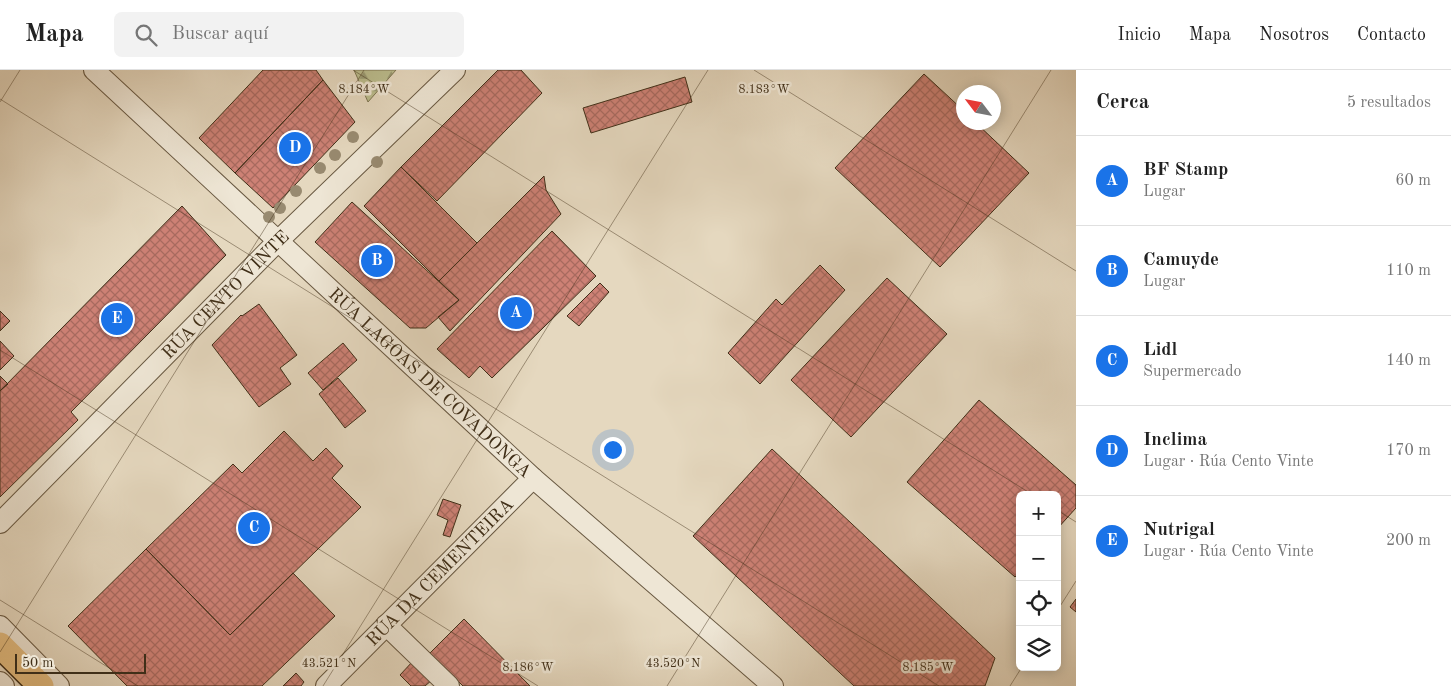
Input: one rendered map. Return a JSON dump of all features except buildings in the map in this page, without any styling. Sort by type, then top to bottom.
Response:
[{"type":"main road","points":[[0,645],[41,686]]},
{"type":"main road","points":[[0,661],[25,686]]},
{"type":"street","name":"RÚA LAGOAS DE COVADONGA","points":[[94,70],[533,478],[773,686]]},
{"type":"street","name":"RÚA CENTO VINTE","points":[[0,523],[278,241],[455,70]]},
{"type":"street","name":"RÚA DA CEMENTEIRA","points":[[326,686],[533,478]]},
{"type":"street","points":[[386,625],[445,685]]},
{"type":"street","points":[[0,626],[59,686]]},
{"type":"street","points":[[0,682],[4,686]]},
{"type":"green space","points":[[354,70],[396,70],[368,102]]},
{"type":"place","name":"Inclima","points":[[295,148]]},
{"type":"place","name":"Camuyde","points":[[377,261]]},
{"type":"place","name":"BF Stamp","points":[[516,313]]},
{"type":"place","name":"Nutrigal","points":[[117,319]]},
{"type":"place","name":"Lidl","points":[[254,528]]}]
